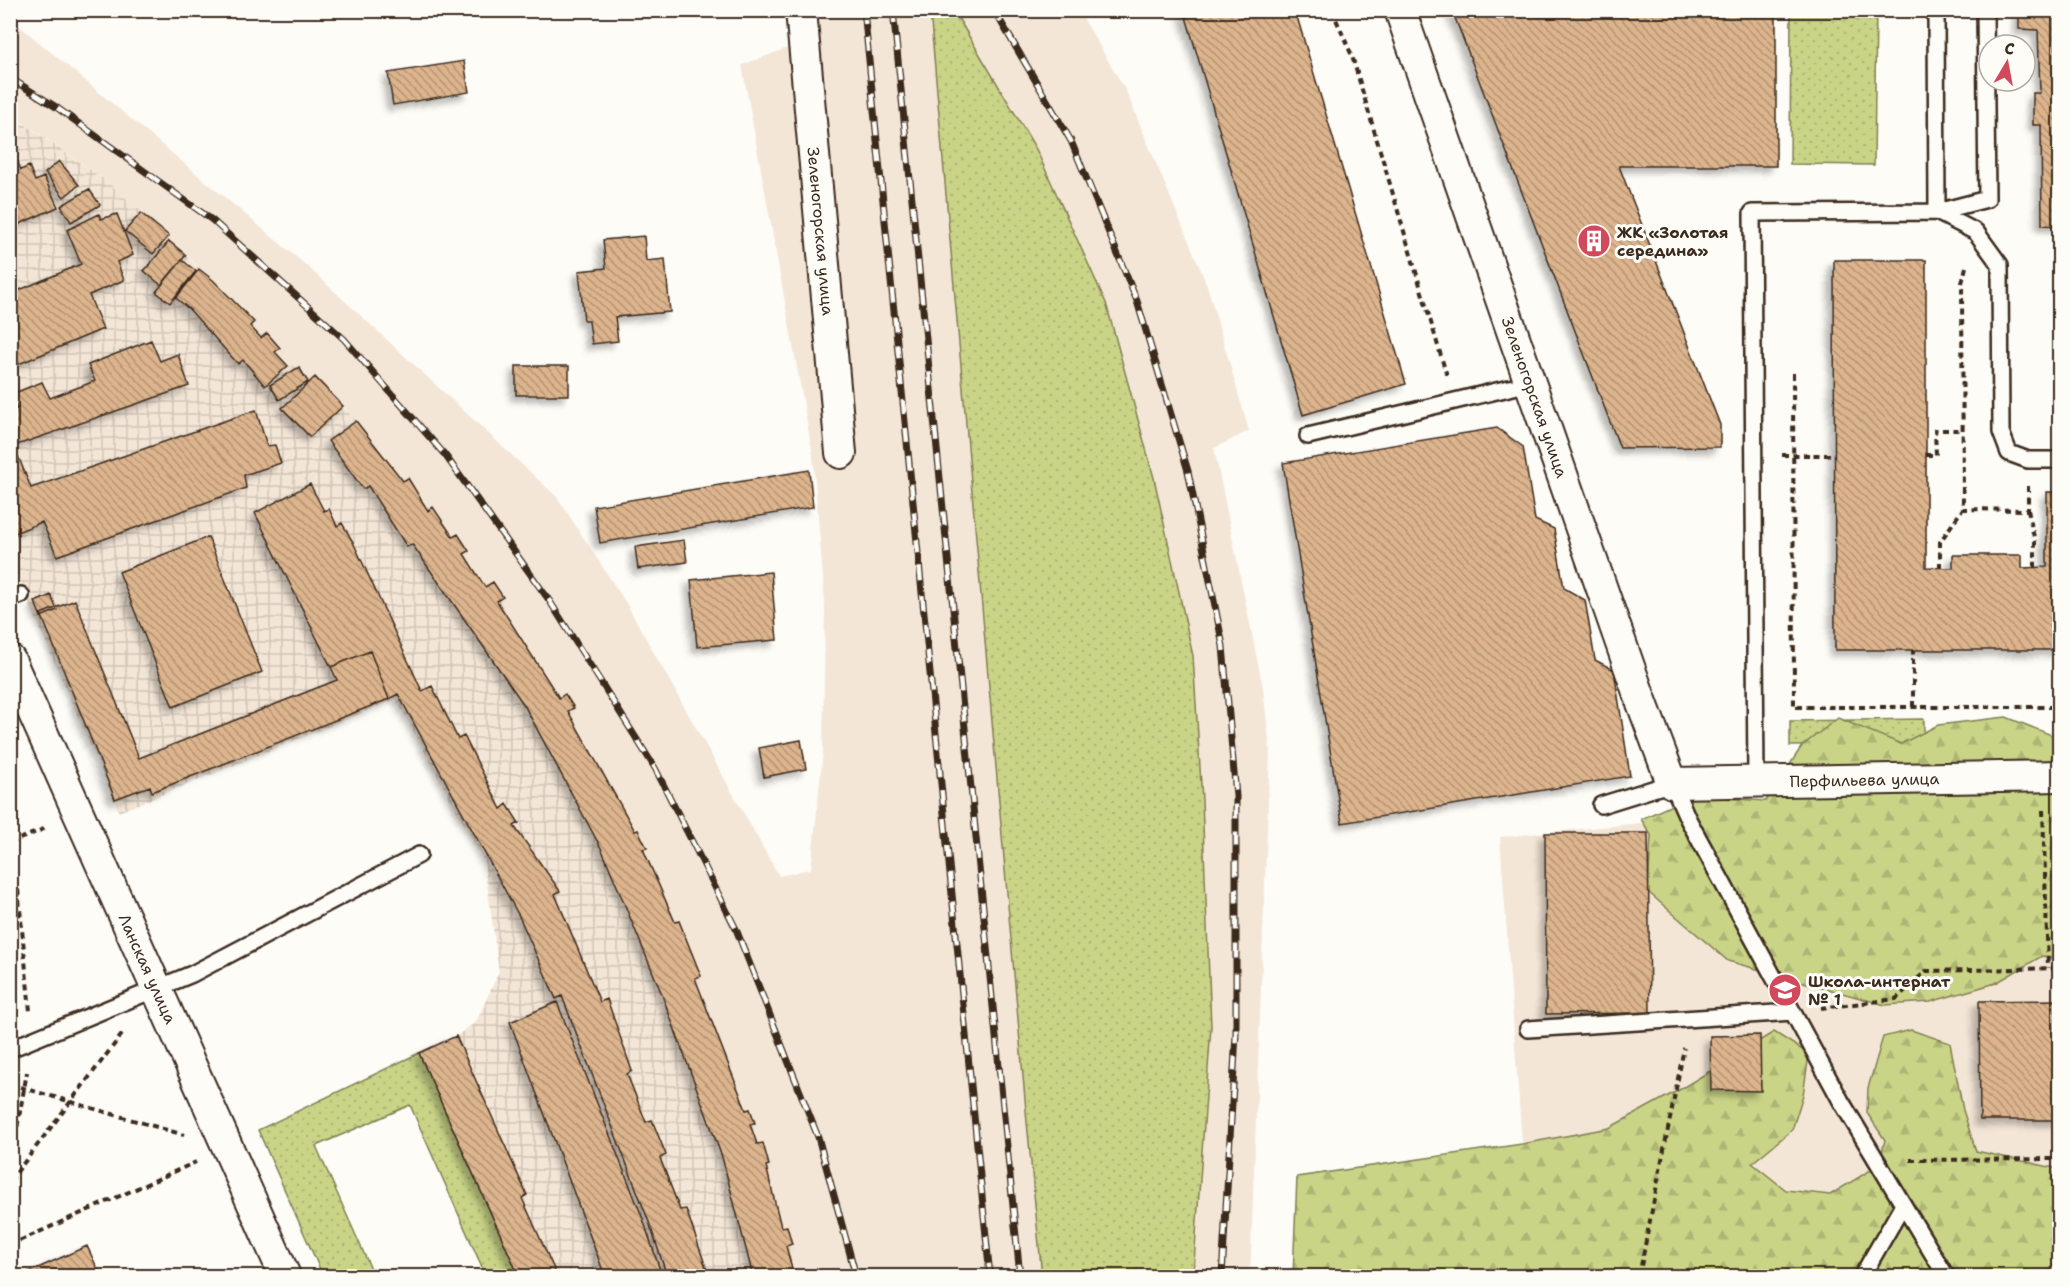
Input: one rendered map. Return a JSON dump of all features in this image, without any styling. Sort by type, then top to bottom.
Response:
[{"type":"street","name":"Зеленогорская улица","points":[[801,10],[841,453]]},
{"type":"street","name":"Зеленогорская улица","points":[[1400,10],[1672,783]]},
{"type":"street","name":"Ланская улица","points":[[10,660],[285,1276]]},
{"type":"street","name":"Перфильева улица","points":[[1672,783],[2051,776]]},
{"type":"lane","points":[[1936,10],[1937,212]]},
{"type":"lane","points":[[1756,782],[1752,213],[1937,212],[1987,199],[1985,10]]},
{"type":"lane","points":[[1937,212],[1976,232],[2000,265],[2001,432],[2009,453],[2028,460],[2060,460]]},
{"type":"lane","points":[[1308,436],[1530,383]]},
{"type":"lane","points":[[1601,805],[1672,783],[1688,819],[1841,1101],[1946,1276]]},
{"type":"lane","points":[[10,1049],[192,974],[419,855]]},
{"type":"lane","points":[[1528,1029],[1793,1012]]},
{"type":"lane","points":[[1862,1276],[1903,1205]]},
{"type":"path","points":[[1332,10],[1352,56],[1446,373],[1456,370]]},
{"type":"path","points":[[1793,373],[1794,707],[2060,707]]},
{"type":"path","points":[[1926,455],[1936,455],[1935,430],[1963,430]]},
{"type":"path","points":[[1753,455],[1835,455]]},
{"type":"path","points":[[1940,568],[1940,542],[1963,509]]},
{"type":"path","points":[[2028,510],[2035,542],[2035,568]]},
{"type":"path","points":[[1913,650],[1913,707]]},
{"type":"path","points":[[2048,968],[2051,776]]},
{"type":"path","points":[[1793,1012],[1896,999],[1926,971],[2060,968]]},
{"type":"path","points":[[10,1180],[157,989]]},
{"type":"path","points":[[1639,1276],[1689,1018]]},
{"type":"path","points":[[10,1084],[228,1148]]},
{"type":"path","points":[[10,1245],[228,1148]]},
{"type":"path","points":[[1876,1161],[2060,1159]]},
{"type":"shaded area","points":[[784,11],[1079,11],[1126,91],[1207,285],[1249,431],[1214,448],[1263,688],[1270,750],[1250,1276],[794,1276],[786,1246],[792,1244],[787,1226],[781,1227],[766,1166],[769,1165],[763,1143],[757,1144],[695,978],[701,975],[679,921],[675,922],[643,849],[646,848],[638,830],[635,831],[568,711],[573,708],[559,698],[497,601],[503,597],[485,587],[464,554],[457,534],[453,537],[433,507],[428,511],[408,479],[403,481],[343,406],[288,366],[250,326],[213,280],[105,180],[11,114],[10,18],[307,266],[557,497],[626,603],[779,876],[811,869],[823,752],[825,602],[813,456],[742,65],[790,47]]},
{"type":"shaded area","points":[[10,114],[105,180],[169,236],[169,241],[213,280],[254,322],[250,326],[261,338],[267,333],[280,348],[276,352],[288,366],[299,367],[308,382],[315,377],[356,421],[402,481],[408,478],[428,510],[433,507],[452,537],[458,534],[469,551],[464,554],[485,587],[493,582],[503,597],[497,602],[558,698],[565,694],[574,708],[569,712],[635,831],[638,830],[647,848],[643,850],[675,922],[679,921],[701,976],[695,978],[746,1110],[750,1109],[755,1123],[750,1124],[757,1144],[763,1143],[769,1165],[766,1167],[781,1227],[787,1226],[792,1244],[787,1246],[794,1276],[519,1276],[419,1053],[456,1036],[476,1022],[499,972],[484,861],[396,699],[119,812],[11,561]]},
{"type":"shaded area","name":"Школа-интернат № 1","points":[[2059,814],[2059,1276],[1293,1276],[1297,1177],[1522,1144],[1500,837],[1662,821]]},
{"type":"green space","points":[[930,11],[954,11],[1036,149],[1106,303],[1154,478],[1193,656],[1202,800],[1211,1027],[1193,1276],[1042,1276]]},
{"type":"green space","points":[[1791,11],[1876,11],[1874,165],[1790,164]]},
{"type":"green space","points":[[2006,717],[2059,738],[2059,960],[2042,956],[1996,983],[1930,1002],[1885,1005],[1728,961],[1648,892],[1651,835],[1641,819],[1692,796],[1766,801],[1802,746],[1838,718],[1901,744],[1938,725]]},
{"type":"green space","points":[[1924,719],[1924,744],[1790,746],[1790,721]]},
{"type":"green space","points":[[1911,1030],[1950,1043],[1963,1110],[1976,1151],[2059,1169],[2059,1276],[1293,1276],[1297,1177],[1522,1144],[1609,1128],[1679,1090],[1774,1032],[1809,1054],[1803,1095],[1792,1130],[1752,1163],[1786,1190],[1830,1195],[1879,1165],[1885,1140],[1867,1113],[1868,1088],[1883,1037]]},
{"type":"green space","points":[[419,1053],[519,1276],[486,1276],[410,1105],[316,1146],[374,1276],[323,1276],[258,1130]]},
{"type":"building","points":[[1184,10],[1295,10],[1406,384],[1303,415]]},
{"type":"building","name":"ЖК «Золотая середина»","points":[[1452,10],[1776,10],[1776,166],[1619,166],[1720,425],[1720,447],[1620,448]]},
{"type":"building","points":[[2019,10],[2060,10],[2060,226],[2042,225],[2041,125],[2033,125],[2033,93],[2040,93],[2038,30],[2019,29]]},
{"type":"building","points":[[464,61],[469,92],[393,105],[388,73]]},
{"type":"building","points":[[13,151],[21,170],[29,166],[35,181],[44,177],[58,207],[10,228],[10,152]]},
{"type":"building","points":[[59,161],[79,185],[64,197],[45,173]]},
{"type":"building","points":[[89,189],[100,205],[71,222],[61,206]]},
{"type":"building","points":[[141,213],[169,236],[153,254],[125,231]]},
{"type":"building","points":[[99,214],[101,219],[117,214],[133,255],[117,262],[124,280],[89,295],[103,329],[14,366],[10,359],[10,294],[81,264],[67,230]]},
{"type":"building","points":[[644,236],[646,261],[665,259],[670,312],[615,317],[618,341],[592,344],[589,321],[584,321],[579,271],[606,268],[603,240]]},
{"type":"building","points":[[169,241],[186,255],[161,285],[144,271]]},
{"type":"building","points":[[182,260],[196,271],[170,303],[156,292]]},
{"type":"building","points":[[1834,260],[1926,260],[1926,567],[1953,568],[1953,555],[2022,555],[2022,568],[2047,567],[2047,492],[2060,492],[2060,650],[1835,650]]},
{"type":"building","points":[[199,269],[254,322],[250,326],[261,338],[267,333],[280,348],[275,352],[288,366],[265,386],[243,360],[238,364],[189,309],[176,298]]},
{"type":"building","points":[[151,340],[160,361],[178,354],[189,386],[14,446],[31,488],[256,410],[267,446],[275,445],[281,463],[244,475],[246,488],[57,556],[42,522],[10,535],[10,411],[17,409],[12,394],[42,382],[50,398],[95,381],[88,365]]},
{"type":"building","points":[[516,366],[569,366],[569,395],[516,395]]},
{"type":"building","points":[[299,367],[308,382],[279,400],[270,385]]},
{"type":"building","points":[[315,377],[343,406],[310,437],[282,408]]},
{"type":"building","points":[[356,421],[403,481],[408,478],[428,511],[433,507],[453,537],[458,534],[469,551],[464,554],[485,587],[493,582],[503,597],[497,601],[559,698],[565,694],[574,708],[568,711],[635,831],[638,830],[647,848],[643,849],[675,922],[679,921],[701,976],[695,978],[746,1110],[750,1109],[755,1123],[750,1124],[757,1144],[763,1143],[769,1165],[766,1166],[781,1227],[787,1226],[792,1244],[786,1246],[794,1276],[753,1276],[722,1157],[661,992],[602,850],[524,705],[412,544],[407,547],[368,486],[363,489],[328,441]]},
{"type":"building","points":[[1497,428],[1523,447],[1535,520],[1554,529],[1564,588],[1585,600],[1595,660],[1614,670],[1630,776],[1342,823],[1283,463]]},
{"type":"building","points":[[809,470],[813,507],[600,543],[594,506]]},
{"type":"building","points":[[310,484],[324,511],[329,509],[337,526],[342,523],[353,542],[422,691],[432,686],[458,739],[464,736],[501,809],[507,804],[519,823],[514,826],[560,891],[555,894],[600,1002],[607,999],[632,1071],[627,1074],[646,1122],[652,1120],[666,1155],[660,1158],[680,1210],[686,1209],[709,1276],[667,1276],[649,1222],[562,996],[556,999],[519,916],[398,694],[389,699],[370,651],[331,667],[255,513]]},
{"type":"building","points":[[208,537],[262,672],[173,707],[119,572]]},
{"type":"building","points":[[684,540],[687,562],[638,569],[635,547]]},
{"type":"building","points":[[771,572],[777,640],[697,647],[691,580]]},
{"type":"building","points":[[51,595],[57,610],[41,617],[35,602]]},
{"type":"building","points":[[75,600],[139,758],[337,680],[331,667],[370,651],[389,699],[152,792],[150,786],[115,799],[41,614]]},
{"type":"building","points":[[801,740],[806,769],[764,777],[759,748]]},
{"type":"building","points":[[1545,833],[1648,833],[1650,1013],[1546,1014]]},
{"type":"building","points":[[2060,1000],[2060,1120],[1980,1120],[1979,1001]]},
{"type":"building","points":[[557,1002],[643,1219],[662,1276],[605,1276],[510,1022]]},
{"type":"building","points":[[1760,1035],[1761,1091],[1711,1090],[1710,1036]]},
{"type":"building","points":[[456,1036],[527,1195],[522,1198],[557,1276],[519,1276],[419,1053]]},
{"type":"building","points":[[87,1246],[101,1276],[20,1276]]},
{"type":"railway","points":[[864,10],[990,1276]]},
{"type":"railway","points":[[893,10],[1020,1276]]},
{"type":"railway","points":[[994,10],[1071,141],[1137,301],[1188,471],[1223,646],[1236,796],[1236,1034],[1222,1276]]},
{"type":"railway","points":[[10,78],[56,107],[212,220],[344,339],[445,455],[549,600],[655,768],[736,929],[818,1137],[856,1276]]},
{"type":"place","name":"ЖК «Золотая середина»","points":[[1594,241]]},
{"type":"place","name":"Школа-интернат № 1","points":[[1785,990]]}]
